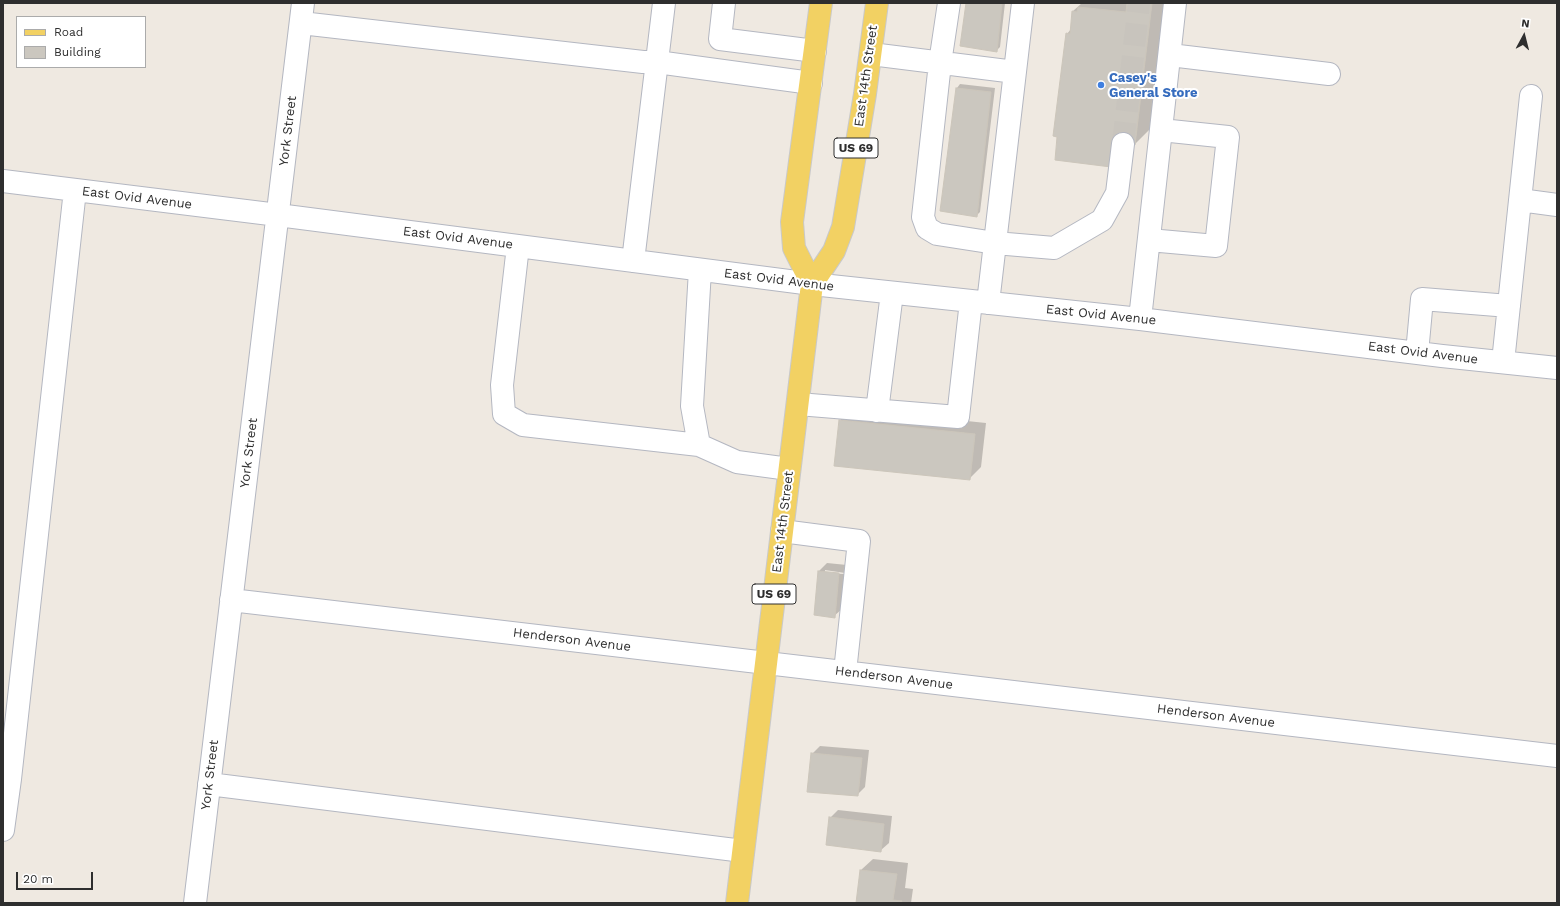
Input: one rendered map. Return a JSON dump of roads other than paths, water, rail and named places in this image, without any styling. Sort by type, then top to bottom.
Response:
[{"type":"main road","points":[[812,284],[794,248],[792,222],[821,3]]},
{"type":"main road","name":"East 14th Street","points":[[737,903],[812,284],[834,251],[843,227],[870,54],[876,3]]},
{"type":"street","points":[[633,261],[664,3]]},
{"type":"street","points":[[724,3],[720,39],[815,51]]},
{"type":"street","points":[[949,3],[940,63],[923,217],[927,228],[937,234],[995,243],[1054,248],[1102,220],[1117,194],[1123,144]]},
{"type":"street","points":[[798,404],[958,417],[980,302],[995,243],[1023,3]]},
{"type":"street","points":[[1140,319],[1175,3]]},
{"type":"street","points":[[302,13],[642,62],[657,62],[811,83]]},
{"type":"street","name":"York Street","points":[[195,903],[302,13]]},
{"type":"street","points":[[870,54],[1015,72]]},
{"type":"street","points":[[1170,55],[1329,74]]},
{"type":"street","points":[[1503,362],[1532,96]]},
{"type":"street","points":[[1149,240],[1216,246],[1217,238],[1228,137],[1161,130]]},
{"type":"street","name":"East Ovid Avenue","points":[[3,181],[812,284],[1140,319],[1417,353],[1557,368]]},
{"type":"street","points":[[3,830],[11,771],[75,190]]},
{"type":"street","points":[[1520,200],[1557,205]]},
{"type":"street","points":[[518,246],[502,384],[504,414],[523,424],[699,445],[737,462],[789,469]]},
{"type":"street","points":[[699,445],[692,406],[700,270]]},
{"type":"street","points":[[877,411],[892,293]]},
{"type":"street","points":[[1417,353],[1422,299],[1509,306]]},
{"type":"street","points":[[782,531],[859,541],[845,672]]},
{"type":"street","name":"Henderson Avenue","points":[[231,600],[1557,756]]},
{"type":"street","points":[[209,784],[743,850]]},
{"type":"tunnel","points":[[1123,144],[1139,3]]},
{"type":"place","name":"Casey's General Store","points":[[1101,85]]}]
